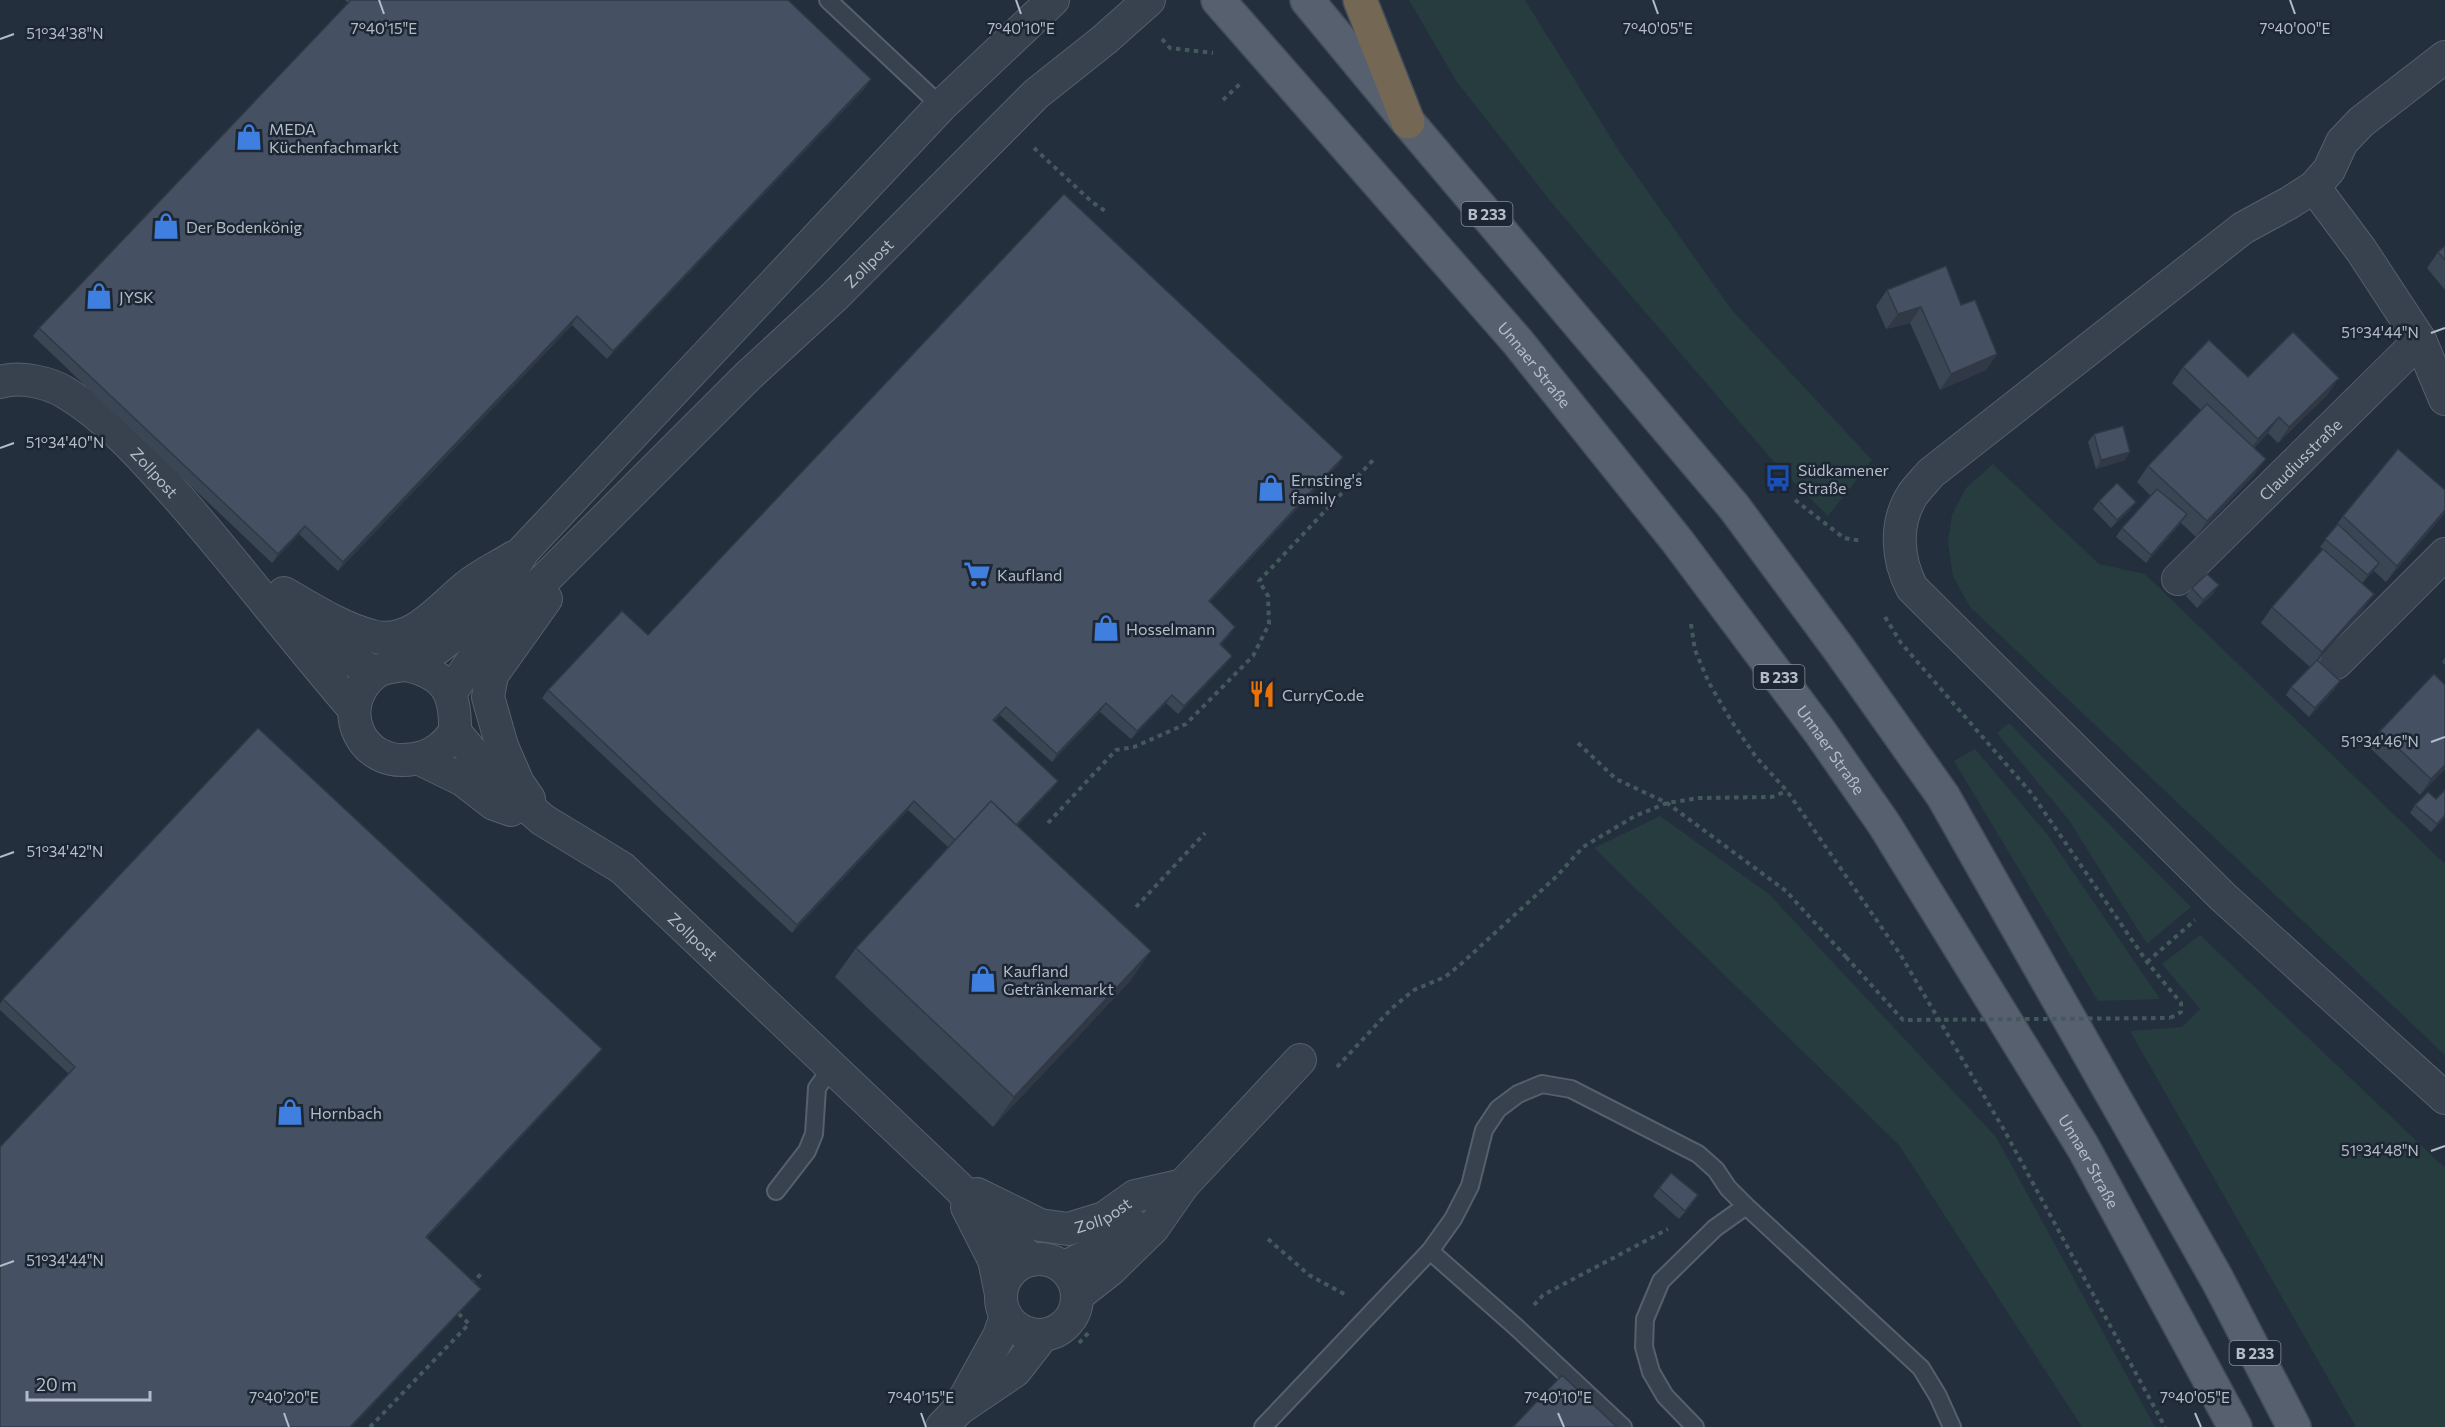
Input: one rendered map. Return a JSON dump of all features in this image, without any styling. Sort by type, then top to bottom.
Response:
[{"type":"highway","points":[[1360,0],[1408,122]]},
{"type":"main road","name":"Unnaer Straße","points":[[1218,0],[1517,341],[1678,542],[1820,732],[1884,824],[2083,1147],[2235,1427]]},
{"type":"main road","name":"B 233","points":[[1307,0],[1734,507],[1839,649],[1943,796],[2217,1279],[2294,1427]]},
{"type":"street","name":"Zollpost","points":[[982,66],[1019,0]]},
{"type":"street","name":"Zollpost","points":[[406,665],[438,648],[472,618],[505,582],[525,550],[941,106],[1053,0]]},
{"type":"street","name":"Zollpost","points":[[451,692],[491,633],[748,376],[835,296],[1036,93],[1143,5]]},
{"type":"street","points":[[2445,57],[2361,122],[2342,142],[2329,170],[2314,187],[2243,228],[1931,473],[1912,495],[1903,516],[1901,560],[1912,588],[2223,897],[2445,1098]]},
{"type":"street","points":[[2314,187],[2361,250],[2420,340],[2443,392]]},
{"type":"street","name":"Claudiusstraße","points":[[2178,579],[2420,340]]},
{"type":"street","name":"Zollpost","points":[[0,382],[10,379],[30,381],[65,392],[107,424],[158,475],[231,557],[302,650],[354,709]]},
{"type":"street","name":"Zollpost","points":[[543,820],[518,783],[493,720],[488,697],[492,675],[592,532]]},
{"type":"street","name":"Zollpost","points":[[231,557],[284,593],[342,625],[373,637],[391,637],[408,633],[427,622],[468,585],[525,550]]},
{"type":"street","points":[[2336,663],[2445,554]]},
{"type":"street","name":"Zollpost","points":[[284,593],[333,648],[351,661],[375,672]]},
{"type":"street","points":[[406,665],[422,668],[439,678],[451,692],[456,715],[455,732],[436,752],[420,759],[398,762],[380,757],[368,748],[357,730],[354,709],[360,692],[375,672],[406,665]]},
{"type":"street","name":"Zollpost","points":[[455,732],[493,777],[543,820],[622,868],[956,1185],[1031,1260]]},
{"type":"street","name":"Zollpost","points":[[420,759],[463,780],[494,804],[543,820]]},
{"type":"street","name":"Zollpost","points":[[1078,1295],[1110,1270],[1152,1228],[1183,1185],[1300,1060]]},
{"type":"street","name":"Zollpost","points":[[956,1185],[1040,1225],[1068,1229],[1104,1218],[1136,1196],[1183,1185]]},
{"type":"street","name":"Zollpost","points":[[956,1185],[994,1260],[1003,1305]]},
{"type":"street","name":"Zollpost","points":[[1065,1267],[1101,1249],[1183,1185]]},
{"type":"street","points":[[950,1418],[999,1336],[1004,1281],[1011,1270],[1022,1262],[1038,1258],[1051,1260],[1065,1267],[1073,1277],[1078,1295],[1076,1311],[1069,1322],[1056,1332],[1043,1335],[1029,1334],[1013,1325],[1003,1305]]},
{"type":"street","points":[[950,1418],[1015,1371],[1043,1335]]},
{"type":"lane","points":[[828,0],[941,106]]},
{"type":"lane","points":[[777,1191],[807,1151],[814,1134],[816,1088],[832,1067]]},
{"type":"lane","points":[[1263,1427],[1430,1251],[1453,1219],[1470,1186],[1484,1130],[1498,1109],[1518,1094],[1542,1084],[1571,1089],[1698,1154],[1716,1170],[1728,1188],[1746,1206],[1921,1368],[1938,1396],[1952,1427]]},
{"type":"lane","points":[[1695,1427],[1665,1396],[1651,1372],[1644,1347],[1645,1319],[1660,1281],[1715,1228],[1746,1206]]},
{"type":"lane","points":[[1430,1251],[1515,1326],[1623,1427]]},
{"type":"path","points":[[1143,5],[1170,48],[1216,54]]},
{"type":"path","points":[[1236,75],[1250,91]]},
{"type":"path","points":[[1223,100],[1242,82]]},
{"type":"path","points":[[1006,122],[1092,202],[1108,213]]},
{"type":"path","points":[[1048,823],[1116,750],[1134,747],[1186,724],[1253,656],[1269,624],[1268,596],[1259,581],[1374,459]]},
{"type":"path","points":[[1578,743],[1616,779],[1667,803],[1786,891],[1903,1020],[2170,1018],[2181,1012],[2181,1003],[2147,962],[2032,794],[1896,635],[1877,596],[1901,560],[1844,538],[1795,500]]},
{"type":"path","points":[[1690,618],[1695,650],[1709,683],[1756,757],[1787,791],[1900,954],[2003,1128],[2165,1427]]},
{"type":"path","points":[[1329,1075],[1392,1008],[1413,990],[1445,976],[1461,964],[1557,876],[1583,847],[1635,816],[1667,803],[1699,798],[1772,797],[1787,791]]},
{"type":"path","points":[[1136,907],[1205,833]]},
{"type":"path","points":[[2147,962],[2223,897]]},
{"type":"path","points":[[1515,1326],[1543,1295],[1676,1223]]},
{"type":"path","points":[[1268,1239],[1309,1275],[1347,1295]]},
{"type":"path","points":[[466,1290],[481,1274]]},
{"type":"path","points":[[370,1427],[469,1324],[451,1306]]},
{"type":"path","points":[[1073,1350],[1097,1324]]},
{"type":"green space","points":[[1409,0],[1525,0],[1619,151],[1731,309],[1872,460],[1828,516],[1773,461],[1556,208],[1457,82]]},
{"type":"green space","points":[[1993,464],[2099,564],[2145,574],[2445,864],[2445,1055],[1970,607],[1953,576],[1948,542],[1952,515],[1966,488]]},
{"type":"green space","points":[[2009,723],[2191,907],[2147,944],[2068,819],[1997,733]]},
{"type":"green space","points":[[1975,749],[2047,834],[2160,999],[2098,1001],[1954,761]]},
{"type":"green space","points":[[1660,816],[1769,894],[1996,1137],[2155,1427],[2082,1427],[1899,1145],[1594,848]]},
{"type":"green space","points":[[2200,935],[2445,1168],[2445,1427],[2356,1427],[2130,1031],[2182,1027],[2200,1009],[2162,964]]},
{"type":"building","points":[[351,0],[788,0],[871,79],[613,351],[577,316],[343,562],[305,526],[278,554],[39,328]]},
{"type":"building","points":[[1064,194],[1343,457],[1209,601],[1235,627],[1220,644],[1232,656],[1184,706],[1172,695],[1137,731],[1106,703],[1057,754],[1006,707],[993,720],[1058,781],[1016,825],[991,801],[955,840],[914,801],[797,925],[548,690],[622,611],[648,635]]},
{"type":"building","points":[[2445,246],[2445,260],[2438,252]]},
{"type":"building","points":[[1946,266],[1961,305],[1975,300],[1997,354],[1951,374],[1921,307],[1898,314],[1887,290]]},
{"type":"building","points":[[2293,332],[2339,378],[2289,427],[2279,417],[2258,439],[2183,367],[2209,340],[2248,377]]},
{"type":"building","points":[[2207,404],[2266,459],[2207,521],[2148,466]]},
{"type":"building","points":[[2123,426],[2130,452],[2101,460],[2094,434]]},
{"type":"building","points":[[2398,449],[2445,490],[2445,510],[2397,566],[2343,516]]},
{"type":"building","points":[[2117,483],[2136,502],[2117,520],[2099,501]]},
{"type":"building","points":[[2157,489],[2187,514],[2151,555],[2122,528]]},
{"type":"building","points":[[2338,524],[2379,563],[2368,575],[2325,539]]},
{"type":"building","points":[[2323,549],[2374,594],[2322,652],[2272,607]]},
{"type":"building","points":[[2207,574],[2219,585],[2203,600],[2192,588]]},
{"type":"building","points":[[2317,660],[2340,681],[2315,708],[2291,687]]},
{"type":"building","points":[[2434,674],[2445,685],[2445,765],[2431,779],[2380,731]]},
{"type":"building","name":"Hornbach","points":[[258,728],[602,1049],[426,1237],[481,1289],[350,1427],[0,1427],[0,1147],[75,1067],[3,999]]},
{"type":"building","points":[[2445,790],[2445,815],[2437,824],[2415,805],[2428,792],[2436,799]]},
{"type":"building","name":"Kaufland Getränkemarkt","points":[[991,801],[1151,951],[1014,1097],[856,948]]},
{"type":"building","points":[[1671,1173],[1698,1195],[1685,1211],[1659,1188]]},
{"type":"building","points":[[1562,1375],[1617,1427],[1513,1427]]},
{"type":"place","name":"MEDA Küchenfachmarkt","points":[[249,137]]},
{"type":"place","name":"Der Bodenkönig","points":[[166,226]]},
{"type":"place","name":"JYSK","points":[[99,296]]},
{"type":"place","name":"Südkamener Straße","points":[[1778,478]]},
{"type":"place","name":"Ernsting's family","points":[[1271,488]]},
{"type":"place","name":"Kaufland","points":[[977,574]]},
{"type":"place","name":"Hosselmann","points":[[1106,628]]},
{"type":"place","name":"CurryCo.de","points":[[1262,694]]},
{"type":"place","name":"Kaufland Getränkemarkt","points":[[983,979]]},
{"type":"place","name":"Hornbach","points":[[290,1112]]}]
